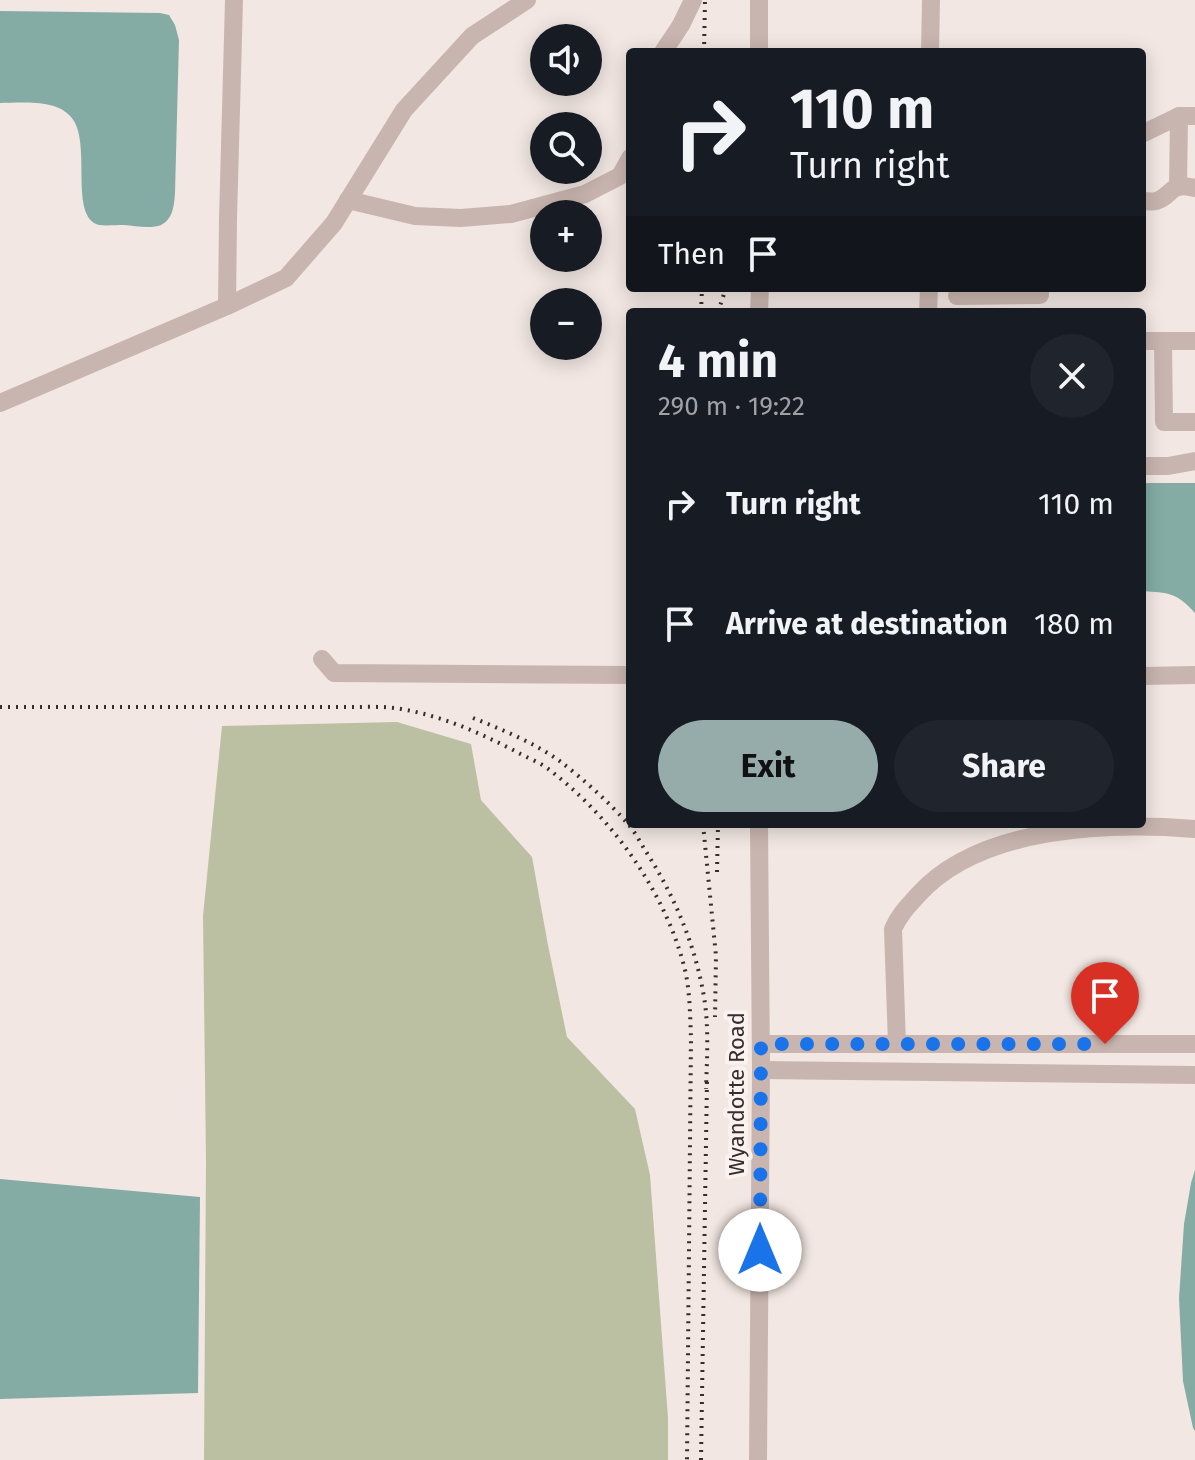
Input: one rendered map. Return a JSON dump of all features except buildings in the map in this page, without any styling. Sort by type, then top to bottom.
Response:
[{"type":"street","points":[[227,306],[234,0]]},
{"type":"street","points":[[0,403],[286,278],[334,223],[404,110],[472,36],[527,0]]},
{"type":"street","points":[[666,48],[693,0]]},
{"type":"street","points":[[759,0],[759,48]]},
{"type":"street","points":[[930,48],[931,0]]},
{"type":"street","points":[[1146,132],[1187,116],[1187,188],[1171,189],[1156,201],[1146,201]]},
{"type":"street","points":[[348,200],[415,216],[461,218],[511,214],[585,194],[620,176],[626,165]]},
{"type":"street","points":[[957,296],[1040,295],[1040,292]]},
{"type":"street","points":[[1146,341],[1195,341]]},
{"type":"street","points":[[1163,341],[1164,422],[1195,422]]},
{"type":"street","points":[[1146,466],[1195,461]]},
{"type":"street","points":[[322,659],[334,673],[626,675]]},
{"type":"street","points":[[1146,676],[1195,675]]},
{"type":"street","points":[[1146,825],[1195,829]]},
{"type":"street","name":"Wyandotte Road","points":[[758,1460],[759,828]]},
{"type":"street","points":[[897,1044],[893,929],[899,916],[932,880],[964,858],[989,848],[1083,828]]},
{"type":"street","points":[[761,1044],[1195,1044]]},
{"type":"street","points":[[761,1070],[1195,1075]]},
{"type":"green space","points":[[397,722],[471,744],[481,800],[532,857],[567,1037],[635,1109],[650,1175],[668,1418],[668,1460],[204,1460],[206,1161],[203,916],[222,726]]},
{"type":"water","points":[[0,11],[169,15],[179,40],[175,193],[172,212],[165,222],[143,227],[99,225],[90,219],[82,194],[80,143],[71,117],[57,107],[47,105],[0,103]]},
{"type":"water","points":[[1146,483],[1195,483],[1195,613],[1172,595],[1146,591]]},
{"type":"water","points":[[1195,1170],[1195,1431],[1183,1381],[1179,1298],[1184,1224]]},
{"type":"water","points":[[0,1179],[200,1197],[198,1393],[0,1399]]},
{"type":"railway","points":[[704,48],[705,0]]},
{"type":"railway","points":[[701,308],[702,292]]},
{"type":"railway","points":[[719,308],[725,292]]},
{"type":"railway","points":[[0,707],[401,709],[460,726],[539,763],[571,787],[614,832],[650,884],[664,912],[676,941],[688,987],[691,1037],[687,1460]]},
{"type":"railway","points":[[473,718],[551,755],[605,800],[626,822]]},
{"type":"railway","points":[[630,828],[674,902],[695,958],[707,1020],[706,1089]]},
{"type":"railway","points":[[703,828],[716,956],[715,1017]]},
{"type":"railway","points":[[717,872],[718,828]]},
{"type":"railway","points":[[701,1460],[707,1080]]},
{"type":"route","points":[[760,1250],[761,1044],[1105,1044]]}]
